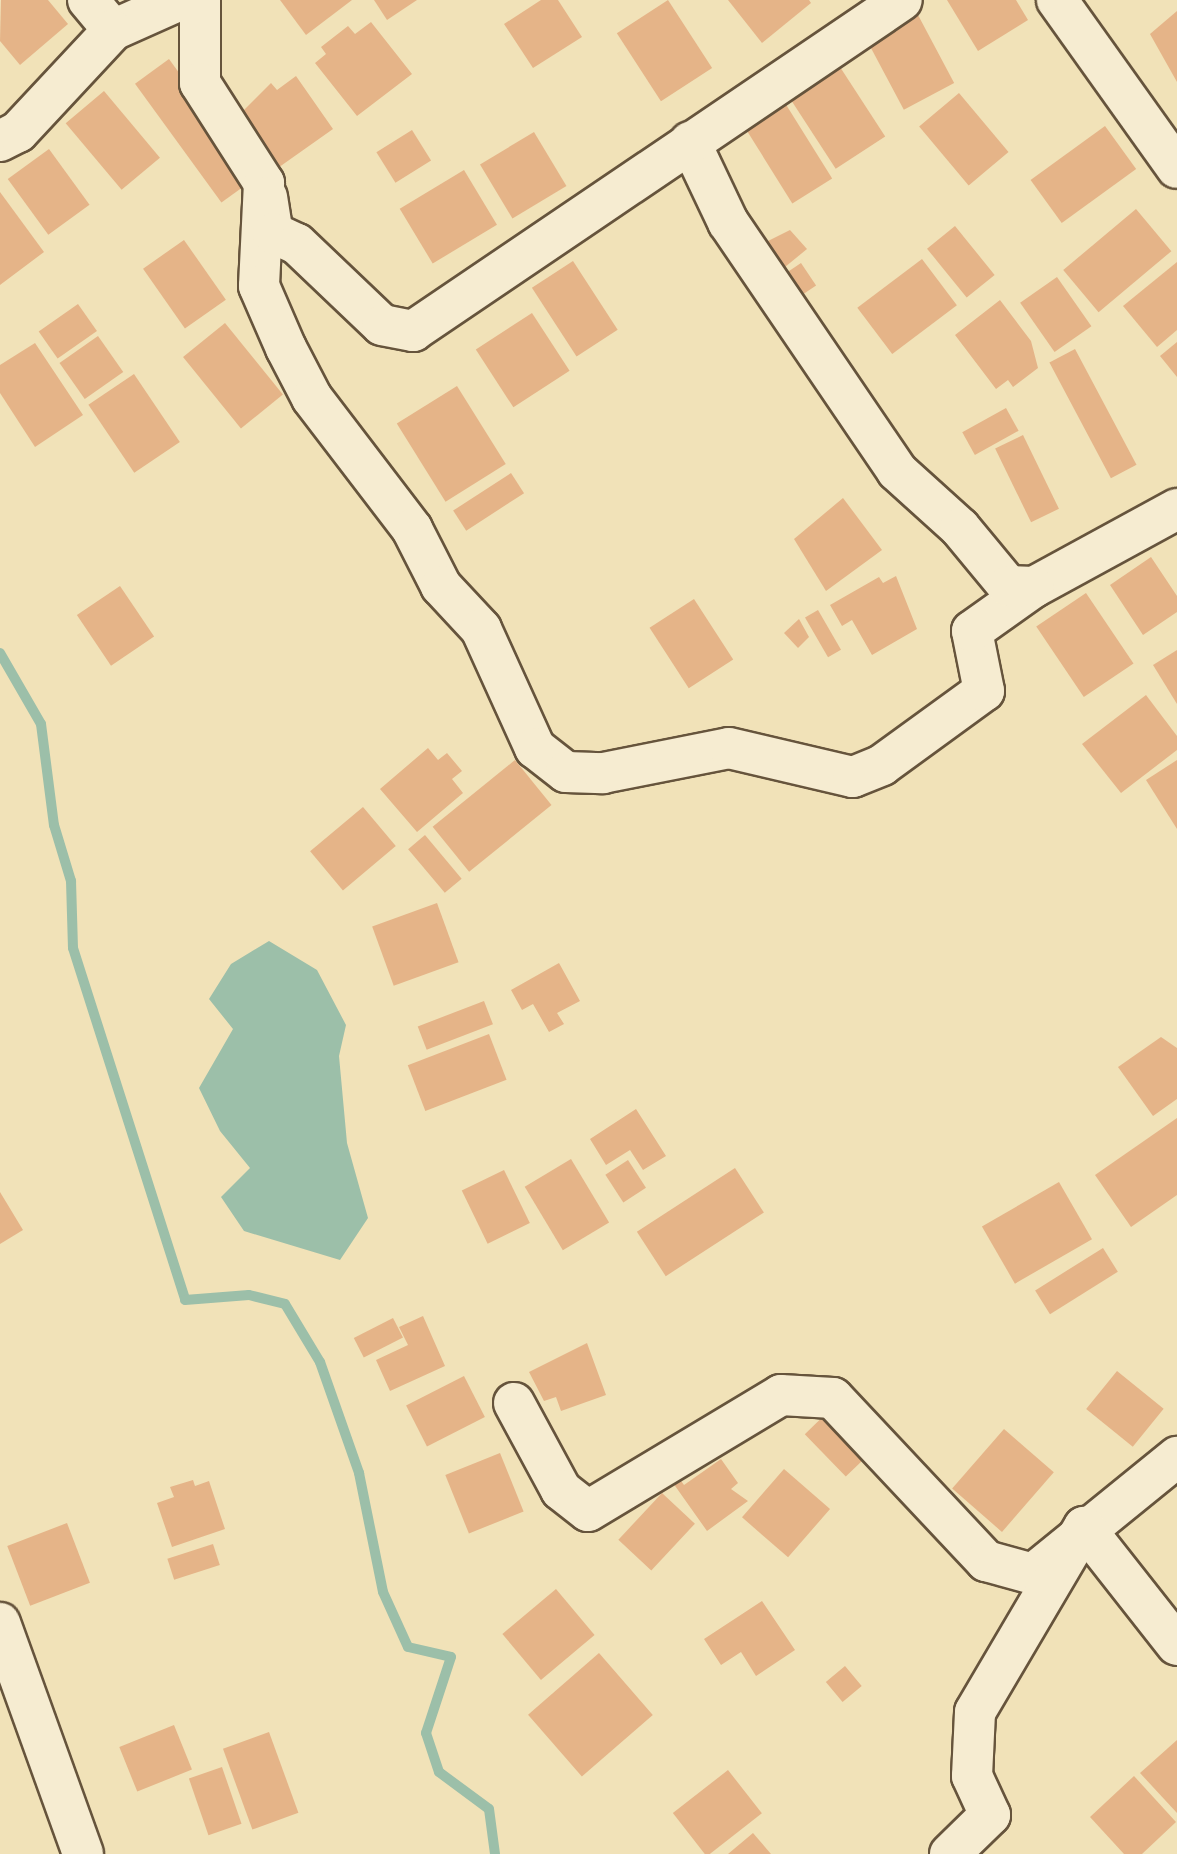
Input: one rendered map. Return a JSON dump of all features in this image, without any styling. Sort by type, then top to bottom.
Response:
[{"type":"street","points":[[88,0],[113,30]]},
{"type":"street","points":[[0,141],[18,132],[113,30],[180,0]]},
{"type":"street","points":[[200,0],[200,83],[264,183],[273,233],[297,244],[398,333],[432,324],[690,142],[902,0]]},
{"type":"street","points":[[1057,0],[1177,168]]},
{"type":"street","points":[[690,142],[728,222],[897,471],[960,528],[1008,586],[1034,587]]},
{"type":"street","points":[[264,183],[259,286],[305,385],[412,529],[441,586],[481,629],[535,748],[566,772],[753,748],[853,777],[882,765],[984,691],[972,631],[1034,587],[1177,509]]},
{"type":"street","points":[[514,1403],[561,1490],[588,1511],[781,1395],[833,1398],[986,1561],[1033,1574],[1084,1527],[1177,1457]]},
{"type":"street","points":[[1084,1527],[1177,1645]]},
{"type":"street","points":[[950,1854],[990,1815],[972,1776],[975,1712],[1084,1527]]},
{"type":"street","points":[[0,1623],[83,1854]]},
{"type":"shaded area","points":[[269,941],[317,970],[346,1025],[339,1056],[347,1143],[368,1218],[340,1260],[244,1231],[221,1197],[250,1168],[220,1131],[199,1088],[233,1029],[209,999],[231,964]]},
{"type":"building","points":[[1,0],[48,0],[68,24],[20,65],[0,41]]},
{"type":"building","points":[[280,0],[352,0],[306,35]]},
{"type":"building","points":[[374,0],[417,0],[387,20]]},
{"type":"building","points":[[541,0],[558,0],[582,37],[533,68],[504,24]]},
{"type":"building","points":[[668,0],[712,68],[661,101],[617,33]]},
{"type":"building","points":[[728,0],[809,0],[811,3],[762,43]]},
{"type":"building","points":[[947,0],[1016,0],[1028,20],[978,51]]},
{"type":"building","points":[[1177,11],[1177,82],[1150,34]]},
{"type":"building","points":[[918,15],[954,83],[904,110],[868,42]]},
{"type":"building","points":[[371,22],[412,74],[357,116],[315,63],[326,54],[321,47],[348,26],[355,34]]},
{"type":"building","points":[[169,59],[255,178],[221,203],[135,84]]},
{"type":"building","points":[[840,67],[885,137],[836,169],[791,99]]},
{"type":"building","points":[[296,76],[333,129],[275,170],[238,116],[271,83],[277,90]]},
{"type":"building","points":[[104,91],[160,158],[122,190],[66,123]]},
{"type":"building","points":[[959,93],[1008,152],[969,185],[919,126]]},
{"type":"building","points":[[785,103],[832,178],[792,203],[745,128]]},
{"type":"building","points":[[1105,126],[1136,169],[1062,223],[1031,180]]},
{"type":"building","points":[[412,130],[431,161],[395,183],[376,152]]},
{"type":"building","points":[[534,132],[566,186],[512,218],[480,164]]},
{"type":"building","points":[[49,149],[90,205],[48,235],[8,179]]},
{"type":"building","points":[[464,170],[497,225],[433,263],[400,209]]},
{"type":"building","points":[[0,192],[44,252],[0,285]]},
{"type":"building","points":[[1136,209],[1171,251],[1099,312],[1063,270]]},
{"type":"building","points":[[955,226],[995,275],[967,298],[927,249]]},
{"type":"building","points":[[790,230],[807,249],[785,267],[766,242]]},
{"type":"building","points":[[184,240],[226,300],[185,328],[143,269]]},
{"type":"building","points":[[922,259],[957,305],[892,354],[857,308]]},
{"type":"building","points":[[573,261],[618,330],[577,356],[532,288]]},
{"type":"building","points":[[1177,262],[1177,330],[1157,347],[1123,306]]},
{"type":"building","points":[[801,263],[816,285],[798,298],[783,275]]},
{"type":"building","points":[[1057,277],[1091,326],[1055,352],[1020,303]]},
{"type":"building","points":[[1000,300],[1031,341],[1038,368],[1013,387],[1008,380],[996,389],[955,335]]},
{"type":"building","points":[[78,304],[97,331],[58,359],[39,332]]},
{"type":"building","points":[[532,313],[570,371],[513,407],[476,349]]},
{"type":"building","points":[[225,323],[283,394],[241,428],[183,357]]},
{"type":"building","points":[[98,336],[123,372],[85,399],[59,363]]},
{"type":"building","points":[[1177,342],[1177,377],[1160,356]]},
{"type":"building","points":[[35,343],[83,415],[35,447],[0,393],[0,365]]},
{"type":"building","points":[[1075,349],[1137,465],[1111,478],[1049,363]]},
{"type":"building","points":[[134,374],[180,442],[134,473],[88,405]]},
{"type":"building","points":[[457,386],[506,464],[446,502],[397,424]]},
{"type":"building","points":[[1006,408],[1019,431],[975,455],[962,432]]},
{"type":"building","points":[[1023,435],[1059,509],[1031,522],[995,449]]},
{"type":"building","points":[[511,473],[524,493],[466,531],[453,511]]},
{"type":"building","points":[[843,498],[882,550],[826,591],[794,539]]},
{"type":"building","points":[[1151,557],[1177,596],[1177,612],[1143,635],[1110,585]]},
{"type":"building","points":[[896,576],[917,629],[872,655],[852,620],[842,626],[830,605],[879,577],[883,583]]},
{"type":"building","points":[[120,586],[154,637],[111,666],[77,615]]},
{"type":"building","points":[[1086,593],[1134,663],[1084,697],[1036,627]]},
{"type":"building","points":[[694,599],[733,659],[689,688],[650,628]]},
{"type":"building","points":[[818,610],[841,650],[828,657],[805,618]]},
{"type":"building","points":[[799,619],[809,637],[798,648],[784,633]]},
{"type":"building","points":[[1177,650],[1177,704],[1153,665]]},
{"type":"building","points":[[1146,695],[1177,736],[1177,750],[1121,793],[1082,744]]},
{"type":"building","points":[[428,748],[438,760],[447,753],[462,771],[452,779],[463,793],[417,832],[380,789]]},
{"type":"building","points":[[515,760],[552,805],[469,872],[433,827]]},
{"type":"building","points":[[1177,760],[1177,829],[1146,780]]},
{"type":"building","points":[[363,807],[396,846],[343,890],[310,851]]},
{"type":"building","points":[[425,835],[462,879],[445,893],[408,849]]},
{"type":"building","points":[[437,903],[459,962],[394,986],[372,927]]},
{"type":"building","points":[[559,963],[580,1001],[557,1013],[564,1024],[549,1032],[533,1004],[522,1010],[511,990]]},
{"type":"building","points":[[484,1001],[493,1024],[427,1050],[418,1026]]},
{"type":"building","points":[[489,1034],[507,1080],[425,1111],[408,1065]]},
{"type":"building","points":[[1161,1037],[1177,1048],[1177,1099],[1153,1116],[1118,1067]]},
{"type":"building","points":[[636,1109],[666,1156],[643,1170],[630,1150],[606,1165],[590,1139]]},
{"type":"building","points":[[1177,1118],[1177,1195],[1131,1227],[1095,1175]]},
{"type":"building","points":[[571,1159],[609,1222],[563,1250],[525,1187]]},
{"type":"building","points":[[628,1160],[646,1188],[623,1202],[605,1175]]},
{"type":"building","points":[[735,1168],[764,1212],[666,1276],[637,1232]]},
{"type":"building","points":[[504,1170],[530,1223],[488,1244],[462,1191]]},
{"type":"building","points":[[1059,1182],[1092,1239],[1015,1284],[982,1226]]},
{"type":"building","points":[[0,1192],[23,1230],[0,1244]]},
{"type":"building","points":[[1103,1248],[1118,1272],[1050,1314],[1035,1290]]},
{"type":"building","points":[[423,1316],[445,1366],[390,1391],[376,1360],[408,1345],[399,1327]]},
{"type":"building","points":[[393,1318],[403,1338],[364,1358],[354,1338]]},
{"type":"building","points":[[587,1343],[606,1395],[561,1411],[556,1397],[544,1401],[529,1372]]},
{"type":"building","points":[[1117,1371],[1164,1409],[1133,1447],[1086,1409]]},
{"type":"building","points":[[464,1376],[485,1417],[427,1446],[406,1406]]},
{"type":"building","points":[[835,1405],[876,1447],[846,1477],[805,1434]]},
{"type":"building","points":[[1004,1429],[1054,1472],[1002,1532],[952,1489]]},
{"type":"building","points":[[500,1453],[524,1511],[469,1534],[445,1475]]},
{"type":"building","points":[[721,1459],[738,1483],[731,1489],[748,1501],[707,1531],[673,1483],[679,1478],[684,1485]]},
{"type":"building","points":[[784,1469],[830,1509],[788,1557],[742,1517]]},
{"type":"building","points":[[193,1480],[195,1486],[209,1481],[225,1529],[172,1547],[157,1503],[174,1497],[170,1487]]},
{"type":"building","points":[[662,1493],[695,1524],[651,1570],[618,1540]]},
{"type":"building","points":[[67,1523],[90,1583],[30,1606],[7,1546]]},
{"type":"building","points":[[213,1544],[220,1565],[174,1580],[167,1559]]},
{"type":"building","points":[[556,1589],[595,1635],[541,1680],[502,1634]]},
{"type":"building","points":[[762,1601],[795,1650],[756,1676],[741,1652],[721,1665],[704,1639]]},
{"type":"building","points":[[599,1653],[653,1715],[582,1777],[528,1715]]},
{"type":"building","points":[[845,1666],[862,1686],[843,1702],[826,1682]]},
{"type":"building","points":[[174,1725],[192,1770],[137,1792],[119,1747]]},
{"type":"building","points":[[269,1732],[298,1813],[252,1830],[223,1749]]},
{"type":"building","points":[[1177,1740],[1177,1813],[1140,1773]]},
{"type":"building","points":[[222,1767],[242,1824],[208,1835],[189,1778]]},
{"type":"building","points":[[728,1770],[762,1813],[710,1854],[705,1854],[673,1813]]},
{"type":"building","points":[[1134,1776],[1176,1822],[1142,1854],[1124,1854],[1090,1817]]},
{"type":"building","points":[[753,1833],[771,1854],[728,1854]]},
{"type":"waterway","points":[[0,653],[41,724],[54,825],[71,881],[73,948],[185,1300],[249,1295],[285,1304],[320,1362],[359,1473],[383,1592],[408,1647],[451,1657],[426,1733],[439,1772],[489,1809],[495,1854]]}]
